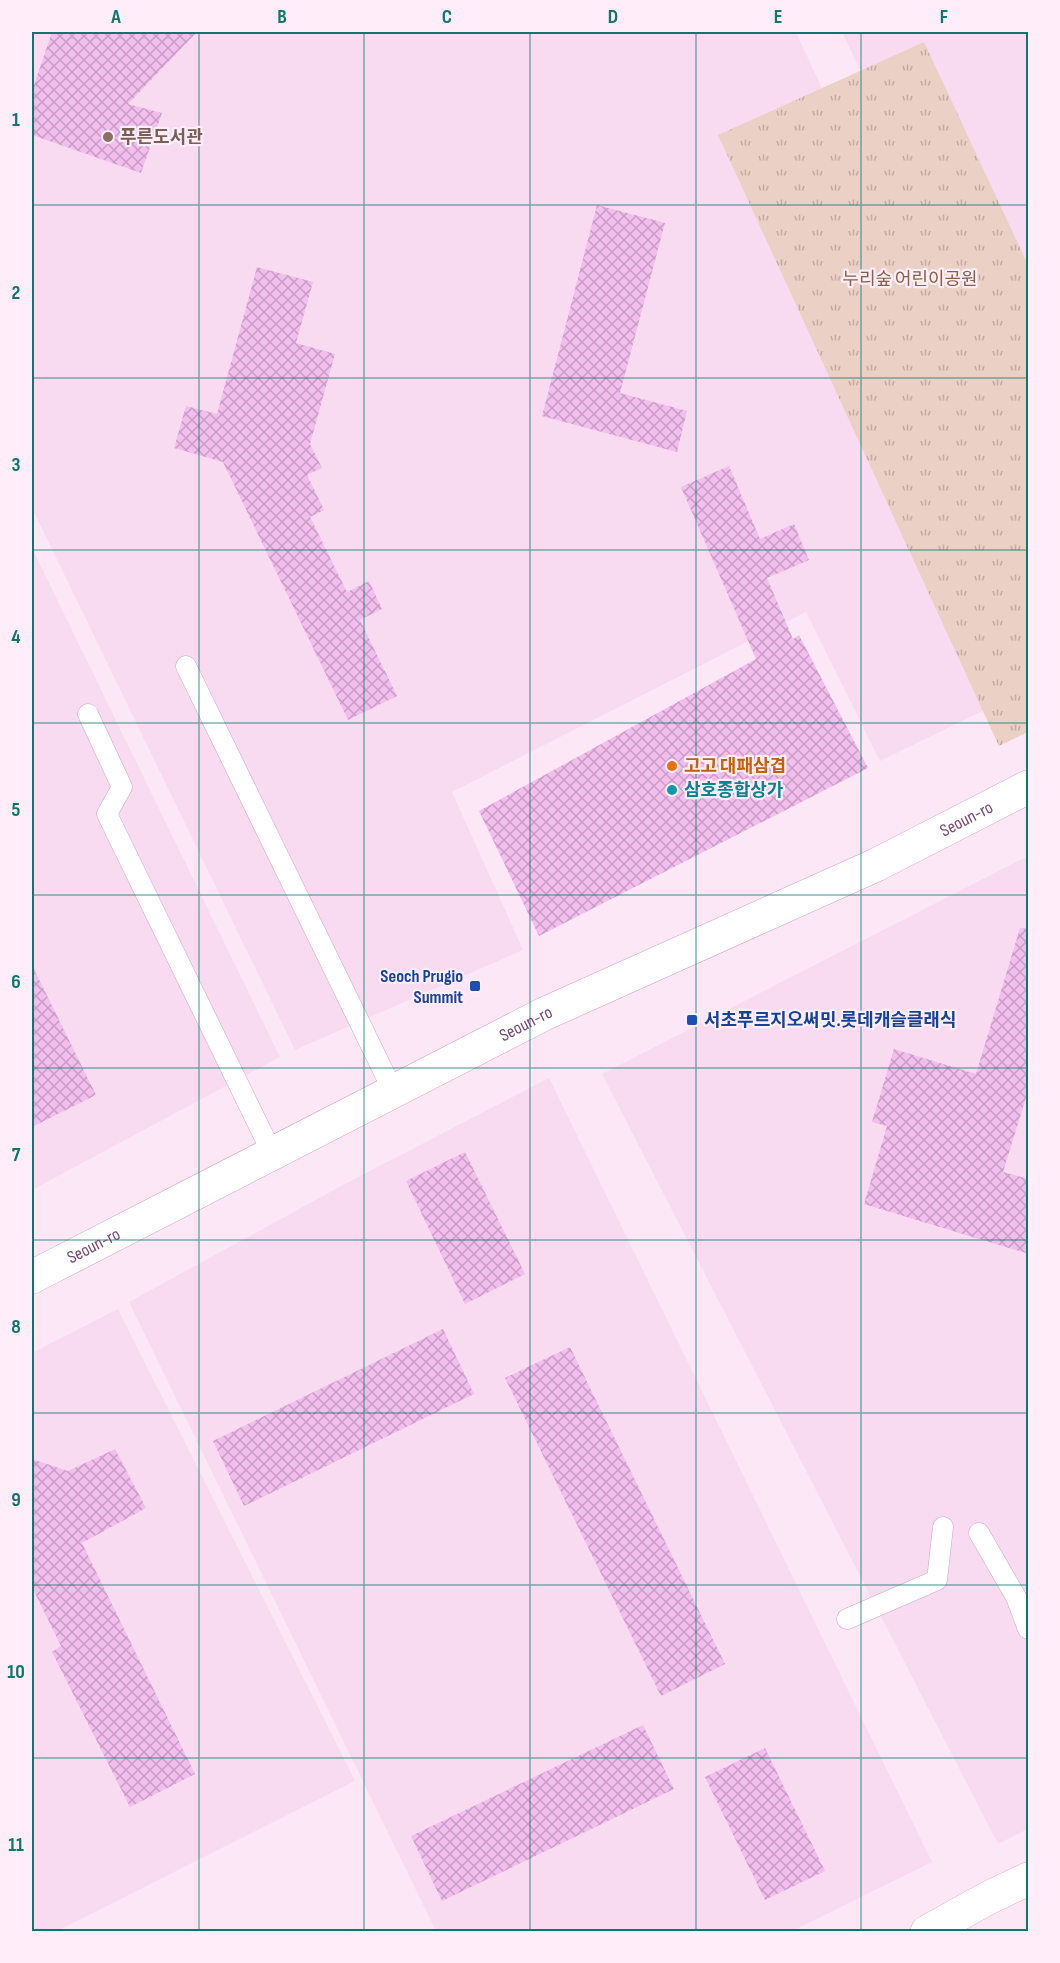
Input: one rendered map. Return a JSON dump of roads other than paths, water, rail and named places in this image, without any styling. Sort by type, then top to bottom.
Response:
[{"type":"street","name":"Seoun-ro","points":[[32,1277],[544,1014],[876,866],[1029,787]]},
{"type":"street","points":[[927,1932],[988,1898],[1029,1879]]},
{"type":"lane","points":[[186,666],[393,1091]]},
{"type":"lane","points":[[88,714],[122,787],[107,814],[272,1153]]},
{"type":"lane","points":[[847,1619],[937,1580],[943,1527]]},
{"type":"lane","points":[[979,1533],[1016,1597],[1029,1629]]},
{"type":"place","name":"푸른도서관","points":[[108,137]]},
{"type":"place","name":"고고 대패삼겹","points":[[672,766]]},
{"type":"place","name":"삼호종합상가","points":[[672,790]]},
{"type":"place","name":"Seoch Prugio Summit","points":[[475,986]]},
{"type":"place","name":"서초푸르지오써밋.롯데캐슬클래식","points":[[692,1020]]},
{"type":"park label","name":"누리숲 어린이공원","points":[[910,279]]}]
